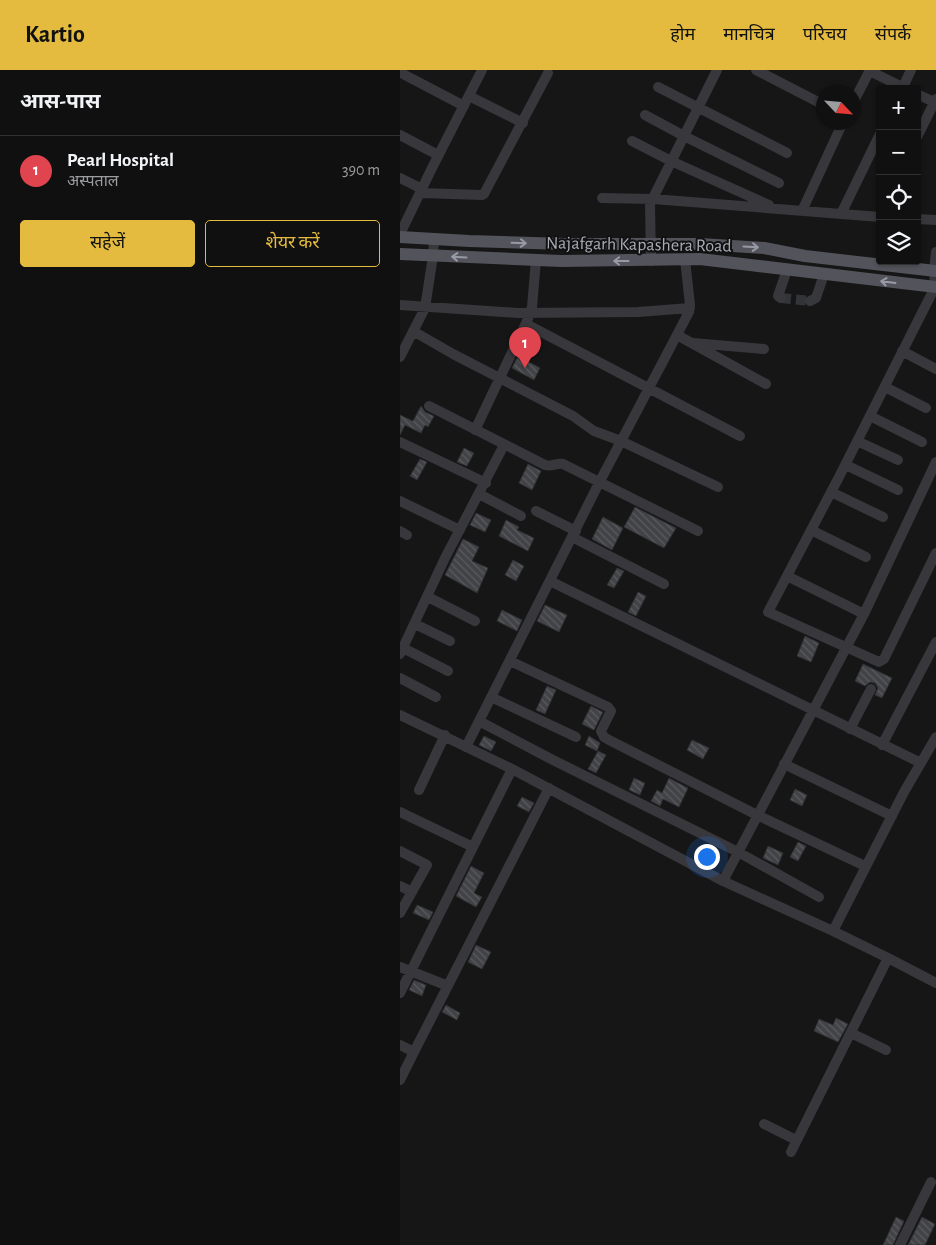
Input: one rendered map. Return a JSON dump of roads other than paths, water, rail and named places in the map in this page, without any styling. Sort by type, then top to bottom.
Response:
[{"type":"main road","name":"Najafgarh Kapashera Road","points":[[400,236],[434,240],[565,244],[700,244],[764,248],[804,256],[935,271]]},
{"type":"main road","points":[[700,244],[700,259]]},
{"type":"main road","name":"Najafgarh Kapashera Road","points":[[400,254],[536,260],[651,261],[700,259],[935,287]]},
{"type":"street","points":[[400,236],[438,155],[482,70]]},
{"type":"street","points":[[651,261],[650,204],[717,70]]},
{"type":"street","points":[[756,70],[816,101]]},
{"type":"street","points":[[905,85],[911,70]]},
{"type":"street","points":[[861,89],[870,71],[898,85]]},
{"type":"street","points":[[401,73],[466,101],[523,122]]},
{"type":"street","points":[[400,178],[421,191],[484,194],[548,73]]},
{"type":"street","points":[[658,87],[787,153]]},
{"type":"street","points":[[920,130],[935,101],[921,96]]},
{"type":"street","points":[[645,115],[779,184]]},
{"type":"street","points":[[802,211],[840,130]]},
{"type":"street","points":[[400,135],[438,155]]},
{"type":"street","points":[[632,141],[671,161],[776,208]]},
{"type":"street","points":[[840,214],[876,142]]},
{"type":"street","points":[[602,198],[653,199],[840,214],[876,215]]},
{"type":"street","points":[[921,219],[936,220]]},
{"type":"street","points":[[400,357],[426,306],[434,240]]},
{"type":"street","points":[[936,252],[935,287],[846,465],[768,612],[879,662],[884,659],[936,553]]},
{"type":"street","points":[[475,430],[530,313],[536,260]]},
{"type":"street","points":[[466,747],[599,483],[690,308],[685,260]]},
{"type":"street","points":[[781,298],[778,296],[787,270]]},
{"type":"street","points":[[810,301],[816,298],[824,274]]},
{"type":"street","points":[[400,305],[530,313],[638,312],[690,308]]},
{"type":"street","points":[[526,324],[740,436]]},
{"type":"street","points":[[413,331],[453,354],[573,416],[594,431],[621,441],[718,487]]},
{"type":"street","points":[[677,335],[766,384]]},
{"type":"street","points":[[691,343],[764,349]]},
{"type":"street","points":[[902,351],[936,369]]},
{"type":"street","points":[[885,387],[926,408]]},
{"type":"street","points":[[430,406],[504,446],[545,465],[563,464],[698,531]]},
{"type":"street","points":[[870,416],[922,442]]},
{"type":"street","points":[[857,441],[898,460]]},
{"type":"street","points":[[400,442],[486,483]]},
{"type":"street","points":[[448,671],[402,651],[460,530],[504,446]]},
{"type":"street","points":[[723,880],[848,647],[936,462]]},
{"type":"street","points":[[846,465],[898,490]]},
{"type":"street","points":[[831,492],[883,517]]},
{"type":"street","points":[[479,494],[521,516]]},
{"type":"street","points":[[400,501],[460,530]]},
{"type":"street","points":[[536,511],[664,584]]},
{"type":"street","points":[[811,530],[866,557]]},
{"type":"street","points":[[787,576],[864,614]]},
{"type":"street","points":[[550,581],[634,624],[783,694],[921,763]]},
{"type":"street","points":[[428,597],[475,621]]},
{"type":"street","points":[[415,624],[450,640]]},
{"type":"street","points":[[882,745],[936,642]]},
{"type":"street","points":[[510,661],[608,707],[611,711],[601,731],[604,737],[609,740],[757,815],[865,866]]},
{"type":"street","points":[[400,678],[436,697]]},
{"type":"street","points":[[850,729],[871,689]]},
{"type":"street","points":[[492,697],[576,737]]},
{"type":"street","points":[[400,715],[445,735],[512,769],[723,880],[833,931],[936,983]]},
{"type":"street","points":[[480,721],[550,760],[738,852],[819,897]]},
{"type":"street","points":[[418,790],[445,735]]},
{"type":"street","points":[[833,931],[865,866],[936,737]]},
{"type":"street","points":[[784,764],[892,816]]},
{"type":"street","points":[[400,993],[512,769]]},
{"type":"street","points":[[400,1080],[549,788]]},
{"type":"street","points":[[400,812],[473,847]]},
{"type":"street","points":[[400,851],[427,865],[400,913]]},
{"type":"street","points":[[400,886],[412,892]]},
{"type":"street","points":[[791,1152],[888,958]]},
{"type":"street","points":[[400,967],[448,986]]},
{"type":"street","points":[[851,1033],[886,1050]]},
{"type":"street","points":[[400,1045],[414,1052]]},
{"type":"street","points":[[764,1124],[796,1140]]},
{"type":"street","points":[[900,1245],[931,1182]]},
{"type":"tunnel","points":[[781,298],[810,301]]},
{"type":"place","name":"Pearl Hospital","points":[[525,368]]}]
